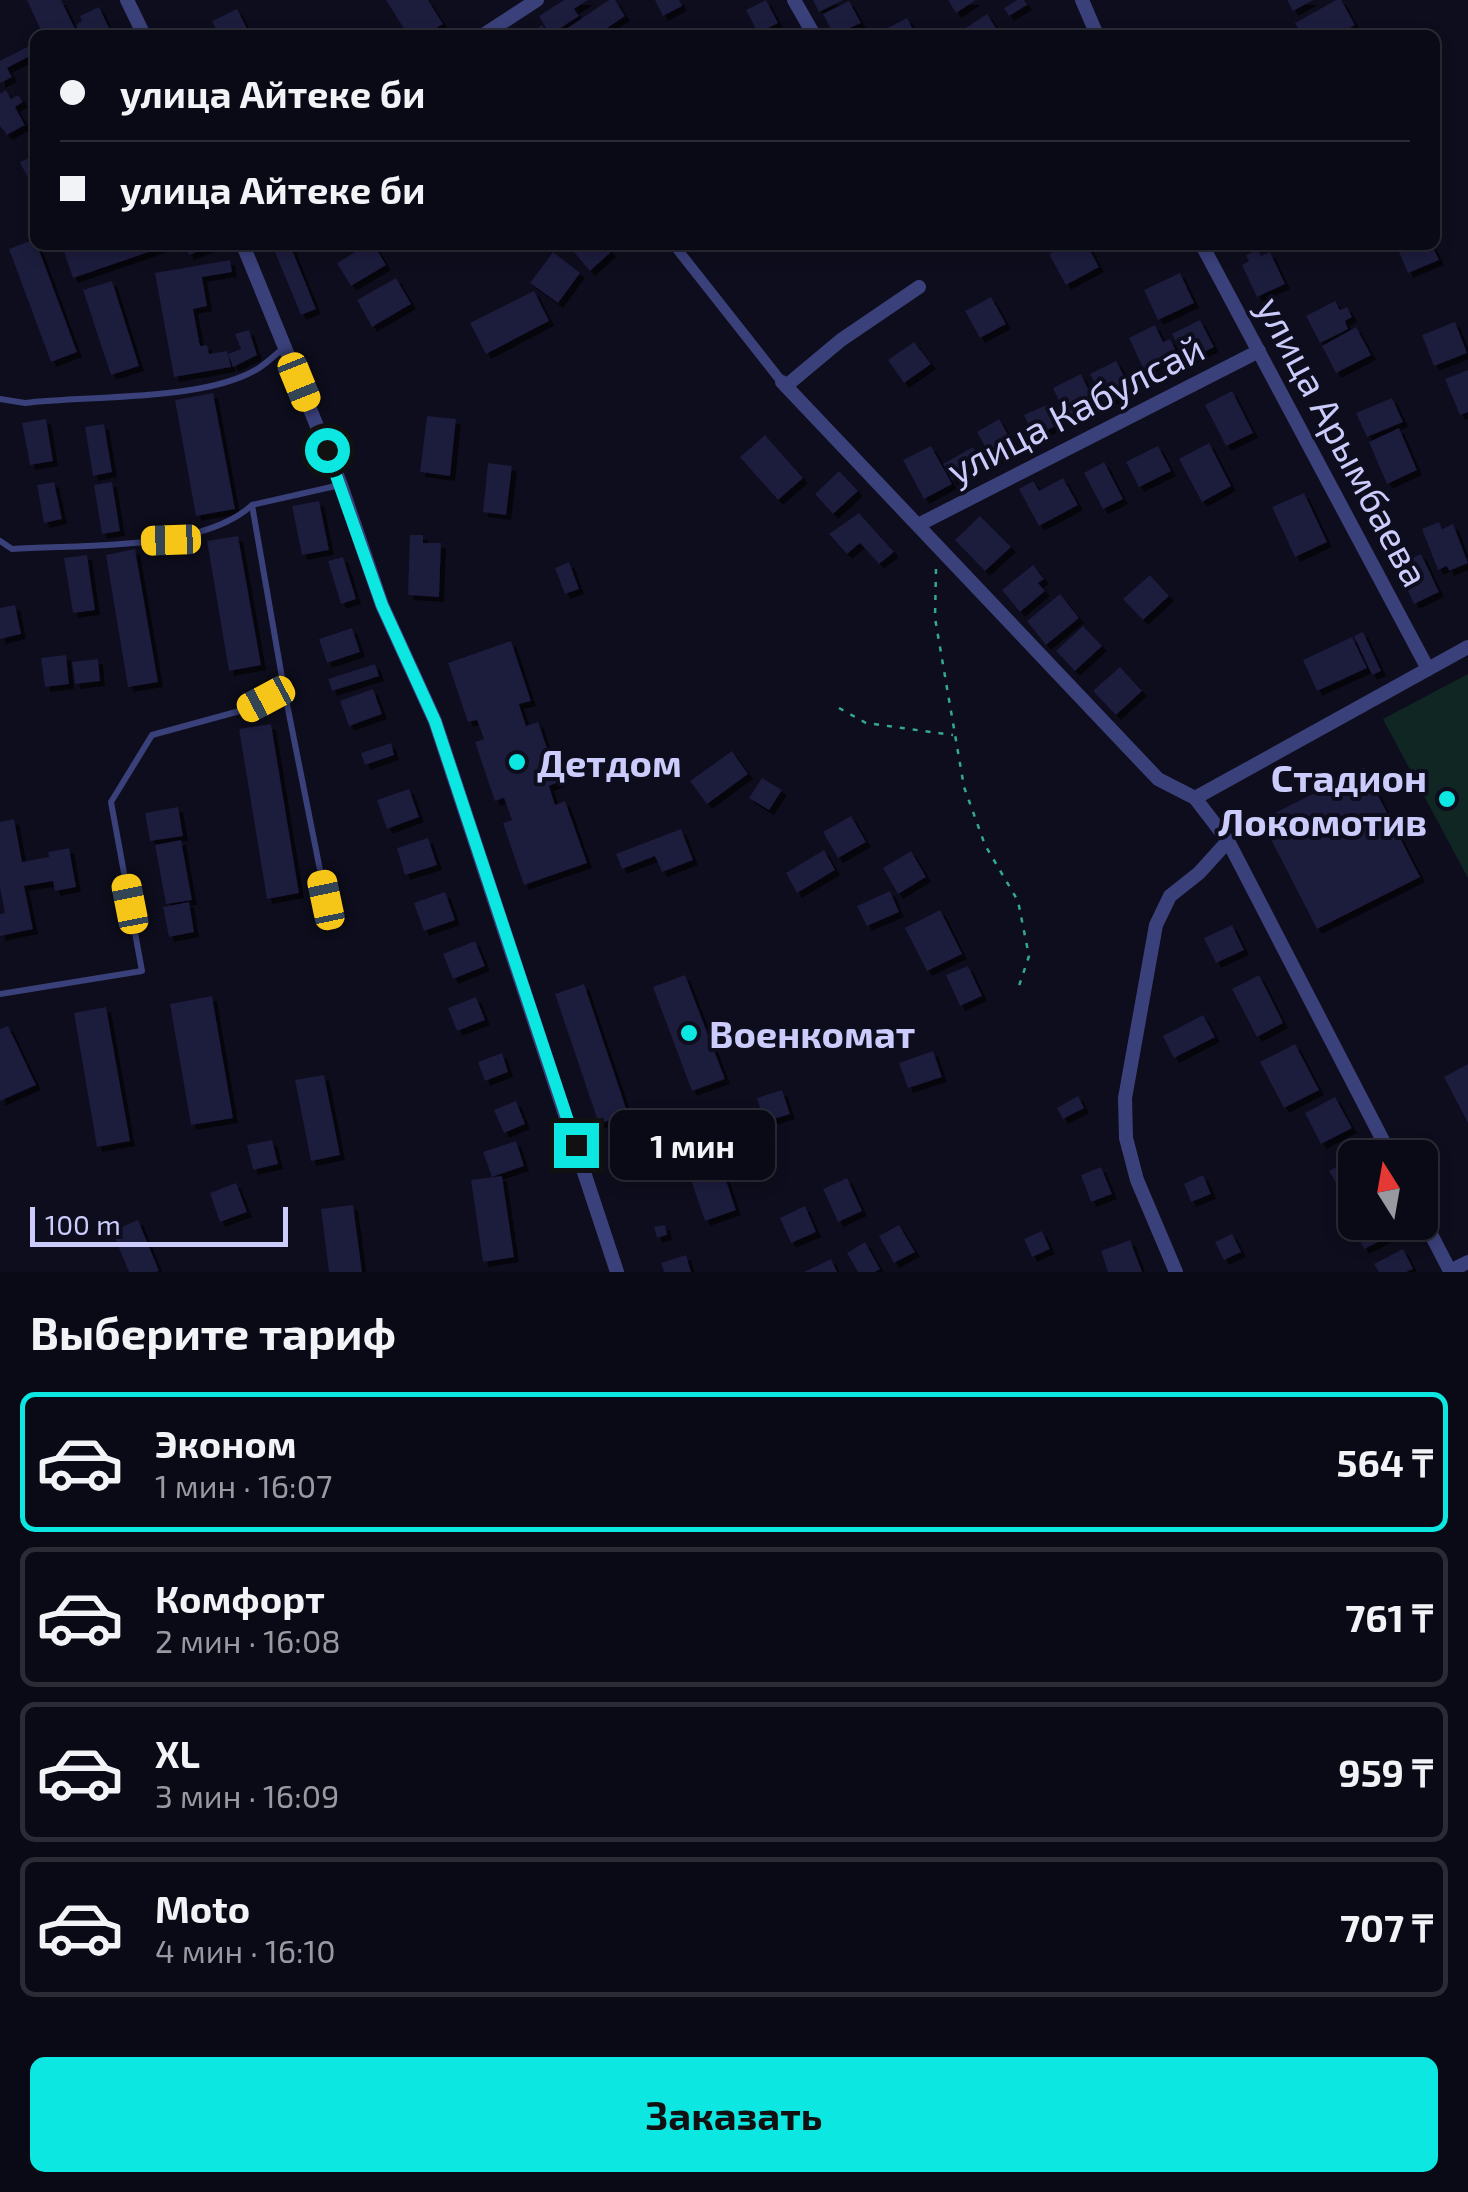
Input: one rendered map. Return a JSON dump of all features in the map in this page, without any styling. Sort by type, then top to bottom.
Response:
[{"type":"street","points":[[127,0],[142,30]]},
{"type":"street","points":[[505,29],[537,0]]},
{"type":"street","points":[[794,0],[811,30]]},
{"type":"street","points":[[1082,0],[1095,30]]},
{"type":"street","points":[[245,250],[341,485],[382,605],[435,721],[616,1272]]},
{"type":"street","points":[[678,250],[784,384],[1158,780],[1194,798],[1228,841],[1383,1140]]},
{"type":"street","name":"улица Арымбаева","points":[[1205,250],[1428,669]]},
{"type":"street","points":[[784,384],[919,286]]},
{"type":"street","name":"улица Кабулсай","points":[[920,524],[1259,351]]},
{"type":"street","points":[[1194,798],[1468,647]]},
{"type":"street","points":[[1176,1272],[1137,1180],[1126,1138],[1125,1098],[1156,926],[1170,896],[1199,873],[1228,841]]},
{"type":"street","points":[[1434,1240],[1450,1272],[1468,1262]]},
{"type":"lane","points":[[0,399],[25,403],[183,390],[239,377],[285,347]]},
{"type":"lane","points":[[0,541],[12,549],[171,540],[236,519],[252,505],[341,485]]},
{"type":"lane","points":[[252,505],[326,900]]},
{"type":"lane","points":[[0,994],[142,971],[111,802],[152,734],[248,709],[284,690]]},
{"type":"path","points":[[937,542],[935,618],[964,786],[985,845],[1018,900],[1029,956],[1017,992]]},
{"type":"path","points":[[839,708],[866,723],[955,736]]},
{"type":"green space","name":"Стадион Локомотив","points":[[1468,674],[1468,878],[1383,719]]},
{"type":"building","points":[[27,0],[61,0],[76,30],[41,30]]},
{"type":"building","points":[[386,0],[428,0],[443,24],[433,30],[405,30]]},
{"type":"building","points":[[564,0],[588,0],[574,9],[579,16],[558,30],[547,30],[539,16]]},
{"type":"building","points":[[609,0],[615,0],[625,16],[604,30],[564,30]]},
{"type":"building","points":[[655,0],[679,0],[682,6],[663,16]]},
{"type":"building","points":[[766,0],[778,23],[756,30],[746,10]]},
{"type":"building","points":[[813,0],[843,0],[819,12]]},
{"type":"building","points":[[948,0],[976,0],[956,13]]},
{"type":"building","points":[[1024,0],[1027,5],[1009,16],[1004,8]]},
{"type":"building","points":[[1287,0],[1313,0],[1293,11]]},
{"type":"building","points":[[1341,0],[1355,25],[1346,30],[1299,30],[1295,23]]},
{"type":"building","points":[[849,1],[861,23],[845,30],[831,30],[823,14]]},
{"type":"building","points":[[99,7],[110,30],[78,30],[80,16]]},
{"type":"building","points":[[237,9],[248,30],[216,30],[212,21]]},
{"type":"building","points":[[987,14],[997,30],[963,30]]},
{"type":"building","points":[[907,18],[913,30],[884,30]]},
{"type":"building","points":[[30,46],[30,56],[7,68],[12,77],[0,83],[0,61]]},
{"type":"building","points":[[6,90],[11,99],[18,95],[23,102],[15,107],[25,125],[7,135],[0,126],[0,94]]},
{"type":"building","points":[[30,157],[30,182],[20,162]]},
{"type":"building","points":[[30,241],[30,250],[39,250],[77,352],[51,362],[9,249]]},
{"type":"building","points":[[63,250],[154,250],[73,278]]},
{"type":"building","points":[[274,250],[292,250],[316,309],[301,315]]},
{"type":"building","points":[[359,250],[377,250],[386,265],[351,286],[337,263]]},
{"type":"building","points":[[609,250],[611,252],[590,271],[573,251]]},
{"type":"building","points":[[1057,250],[1090,250],[1099,267],[1066,285],[1049,254]]},
{"type":"building","points":[[1258,250],[1261,256],[1270,252],[1285,284],[1257,297],[1242,265],[1249,261],[1246,255]]},
{"type":"building","points":[[1398,250],[1434,250],[1439,260],[1408,273]]},
{"type":"building","points":[[553,252],[580,273],[558,303],[530,283]]},
{"type":"building","points":[[230,260],[232,272],[202,277],[207,306],[193,309],[200,346],[207,345],[209,354],[227,351],[231,367],[174,377],[155,273]]},
{"type":"building","points":[[1180,273],[1194,303],[1158,320],[1144,290]]},
{"type":"building","points":[[396,278],[411,304],[372,327],[357,300]]},
{"type":"building","points":[[112,281],[139,366],[111,375],[83,290]]},
{"type":"building","points":[[534,291],[549,321],[486,354],[470,323]]},
{"type":"building","points":[[991,297],[1006,324],[980,338],[965,311]]},
{"type":"building","points":[[1335,301],[1340,310],[1347,307],[1352,317],[1345,321],[1348,329],[1320,343],[1306,316]]},
{"type":"building","points":[[1200,320],[1214,347],[1186,361],[1172,334]]},
{"type":"building","points":[[1455,322],[1467,353],[1434,366],[1422,335]]},
{"type":"building","points":[[1155,325],[1163,342],[1170,339],[1177,353],[1144,370],[1129,338]]},
{"type":"building","points":[[1356,327],[1371,355],[1336,373],[1322,346]]},
{"type":"building","points":[[249,330],[257,355],[233,367],[228,354],[241,349],[235,334]]},
{"type":"building","points":[[914,342],[931,364],[904,383],[888,360]]},
{"type":"building","points":[[1116,361],[1131,389],[1105,403],[1090,374]]},
{"type":"building","points":[[1468,370],[1468,412],[1460,415],[1445,379]]},
{"type":"building","points":[[1081,374],[1096,406],[1068,420],[1053,388]]},
{"type":"building","points":[[1232,391],[1253,433],[1226,446],[1205,405]]},
{"type":"building","points":[[213,393],[235,509],[196,516],[175,400]]},
{"type":"building","points":[[1392,398],[1403,422],[1367,437],[1356,413]]},
{"type":"building","points":[[1047,405],[1056,426],[1034,436],[1024,415]]},
{"type":"building","points":[[427,416],[456,419],[450,476],[420,472]]},
{"type":"building","points":[[46,419],[53,461],[30,465],[22,423]]},
{"type":"building","points":[[999,419],[1016,449],[993,461],[977,432]]},
{"type":"building","points":[[104,424],[112,472],[93,476],[85,427]]},
{"type":"building","points":[[1399,428],[1417,470],[1387,484],[1369,442]]},
{"type":"building","points":[[765,435],[803,478],[778,500],[740,457]]},
{"type":"building","points":[[1209,443],[1231,486],[1202,502],[1179,459]]},
{"type":"building","points":[[931,446],[952,484],[924,499],[903,460]]},
{"type":"building","points":[[1158,446],[1171,471],[1139,487],[1126,462]]},
{"type":"building","points":[[973,447],[982,463],[952,480],[943,464]]},
{"type":"building","points":[[1104,462],[1123,499],[1103,509],[1084,473]]},
{"type":"building","points":[[488,463],[512,466],[506,515],[483,512]]},
{"type":"building","points":[[839,471],[858,491],[833,514],[815,494]]},
{"type":"building","points":[[1063,478],[1078,505],[1039,526],[1019,489],[1033,481],[1039,491]]},
{"type":"building","points":[[54,482],[62,519],[44,523],[37,485]]},
{"type":"building","points":[[112,482],[120,531],[102,534],[94,485]]},
{"type":"building","points":[[1304,493],[1327,542],[1295,557],[1272,507]]},
{"type":"building","points":[[319,501],[329,550],[302,555],[292,506]]},
{"type":"building","points":[[859,513],[894,552],[879,564],[860,543],[847,554],[829,534]]},
{"type":"building","points":[[980,516],[1011,547],[985,571],[955,540]]},
{"type":"building","points":[[1439,522],[1442,529],[1453,524],[1468,563],[1449,571],[1447,566],[1438,570],[1422,529]]},
{"type":"building","points":[[410,535],[423,535],[423,543],[441,543],[439,597],[408,595]]},
{"type":"building","points":[[238,536],[261,665],[229,671],[207,541]]},
{"type":"building","points":[[135,549],[158,682],[128,687],[106,555]]},
{"type":"building","points":[[1421,554],[1439,592],[1414,604],[1396,565]]},
{"type":"building","points":[[87,555],[95,610],[73,613],[64,558]]},
{"type":"building","points":[[343,557],[356,599],[341,604],[328,561]]},
{"type":"building","points":[[569,562],[579,589],[565,594],[555,568]]},
{"type":"building","points":[[1033,565],[1044,579],[1038,583],[1045,591],[1020,612],[1002,590]]},
{"type":"building","points":[[1150,575],[1169,596],[1143,620],[1123,599]]},
{"type":"building","points":[[1060,594],[1079,618],[1046,645],[1027,621]]},
{"type":"building","points":[[15,605],[21,634],[0,639],[0,608]]},
{"type":"building","points":[[1083,626],[1102,646],[1075,671],[1056,651]]},
{"type":"building","points":[[352,628],[360,652],[327,663],[319,639]]},
{"type":"building","points":[[1363,632],[1381,671],[1372,675],[1354,636]]},
{"type":"building","points":[[1352,637],[1367,668],[1317,691],[1303,660]]},
{"type":"building","name":"Детдом","points":[[511,641],[531,701],[519,704],[526,726],[538,722],[559,782],[549,786],[555,805],[565,801],[587,863],[524,885],[503,823],[512,820],[504,798],[495,801],[475,742],[484,739],[477,720],[468,722],[448,663]]},
{"type":"building","points":[[66,655],[69,684],[45,687],[41,658]]},
{"type":"building","points":[[98,659],[100,681],[75,684],[72,662]]},
{"type":"building","points":[[375,664],[379,676],[332,691],[328,679]]},
{"type":"building","points":[[1120,667],[1142,691],[1116,715],[1093,691]]},
{"type":"building","points":[[373,689],[382,714],[349,726],[340,701]]},
{"type":"building","points":[[271,724],[299,893],[267,899],[239,729]]},
{"type":"building","points":[[391,743],[394,755],[365,765],[361,753]]},
{"type":"building","points":[[732,751],[748,774],[707,804],[690,781]]},
{"type":"building","points":[[1364,768],[1420,877],[1317,929],[1261,820]]},
{"type":"building","points":[[762,778],[782,790],[769,810],[749,798]]},
{"type":"building","points":[[409,789],[419,817],[387,829],[377,800]]},
{"type":"building","points":[[178,807],[183,836],[150,841],[145,813]]},
{"type":"building","points":[[851,816],[866,842],[838,858],[823,832]]},
{"type":"building","points":[[14,819],[22,862],[69,848],[76,887],[55,891],[53,881],[24,886],[33,929],[0,936],[0,914],[5,913],[0,888],[0,822]]},
{"type":"building","points":[[681,829],[693,860],[662,872],[655,856],[622,869],[616,854]]},
{"type":"building","points":[[428,838],[437,865],[405,875],[397,848]]},
{"type":"building","points":[[181,840],[192,900],[166,904],[155,845]]},
{"type":"building","points":[[824,850],[835,870],[797,893],[786,873]]},
{"type":"building","points":[[911,851],[926,877],[898,894],[883,868]]},
{"type":"building","points":[[890,891],[899,912],[867,926],[857,906]]},
{"type":"building","points":[[445,892],[455,920],[424,931],[414,903]]},
{"type":"building","points":[[189,902],[194,932],[169,937],[163,907]]},
{"type":"building","points":[[940,910],[962,954],[927,971],[905,928]]},
{"type":"building","points":[[1232,925],[1244,950],[1216,963],[1204,938]]},
{"type":"building","points":[[475,941],[485,966],[453,979],[443,954]]},
{"type":"building","points":[[968,966],[982,996],[960,1006],[946,975]]},
{"type":"building","name":"Военкомат","points":[[685,975],[725,1079],[692,1091],[653,987]]},
{"type":"building","points":[[1259,975],[1283,1023],[1257,1037],[1232,989]]},
{"type":"building","points":[[584,984],[628,1114],[599,1124],[555,994]]},
{"type":"building","points":[[212,996],[233,1118],[191,1125],[170,1004]]},
{"type":"building","points":[[476,997],[485,1020],[457,1031],[448,1008]]},
{"type":"building","points":[[106,1007],[130,1141],[97,1147],[74,1013]]},
{"type":"building","points":[[1203,1015],[1215,1037],[1174,1058],[1163,1036]]},
{"type":"building","points":[[8,1026],[36,1085],[0,1101],[0,1029]]},
{"type":"building","points":[[1295,1044],[1319,1090],[1284,1108],[1260,1062]]},
{"type":"building","points":[[933,1051],[942,1077],[908,1088],[899,1063]]},
{"type":"building","points":[[502,1053],[508,1072],[485,1081],[478,1062]]},
{"type":"building","points":[[1468,1064],[1468,1123],[1444,1077]]},
{"type":"building","points":[[324,1075],[340,1155],[311,1161],[295,1080]]},
{"type":"building","points":[[782,1090],[790,1114],[764,1122],[757,1098]]},
{"type":"building","points":[[1078,1096],[1084,1108],[1063,1119],[1057,1108]]},
{"type":"building","points":[[1335,1097],[1352,1128],[1321,1144],[1305,1113]]},
{"type":"building","points":[[516,1101],[525,1124],[504,1133],[494,1110]]},
{"type":"building","points":[[272,1140],[278,1164],[253,1170],[247,1145]]},
{"type":"building","points":[[516,1141],[524,1166],[492,1177],[483,1152]]},
{"type":"building","points":[[719,1160],[736,1210],[705,1221],[688,1171]]},
{"type":"building","points":[[1338,1166],[1338,1187],[1329,1171]]},
{"type":"building","points":[[1101,1167],[1112,1194],[1091,1202],[1081,1175]]},
{"type":"building","points":[[1203,1175],[1211,1194],[1191,1202],[1184,1184]]},
{"type":"building","points":[[502,1176],[514,1257],[483,1262],[471,1180]]},
{"type":"building","points":[[847,1178],[862,1211],[838,1222],[823,1189]]},
{"type":"building","points":[[236,1183],[247,1212],[220,1222],[210,1193]]},
{"type":"building","points":[[353,1205],[362,1272],[329,1272],[321,1209]]},
{"type":"building","points":[[805,1206],[816,1232],[791,1243],[780,1218]]},
{"type":"building","points":[[138,1220],[159,1271],[129,1272],[112,1231]]},
{"type":"building","points":[[665,1225],[667,1235],[657,1238],[654,1227]]},
{"type":"building","points":[[899,1225],[915,1252],[894,1263],[879,1236]]},
{"type":"building","points":[[1042,1231],[1050,1249],[1032,1257],[1024,1239]]},
{"type":"building","points":[[1232,1234],[1241,1252],[1224,1260],[1215,1242]]},
{"type":"building","points":[[1130,1240],[1142,1272],[1108,1272],[1101,1251]]},
{"type":"building","points":[[1360,1240],[1382,1240],[1364,1249]]},
{"type":"building","points":[[865,1242],[880,1269],[875,1272],[858,1272],[847,1253]]},
{"type":"building","points":[[1403,1249],[1413,1269],[1379,1272],[1374,1264]]},
{"type":"building","points":[[686,1255],[691,1272],[664,1272],[661,1263]]},
{"type":"building","points":[[831,1259],[837,1272],[804,1272]]},
{"type":"place","name":"Детдом","points":[[517,762]]},
{"type":"place","name":"Стадион Локомотив","points":[[1447,799]]},
{"type":"place","name":"Военкомат","points":[[689,1033]]},
{"type":"route","points":[[327,450],[382,605],[435,721],[576,1145]]}]
